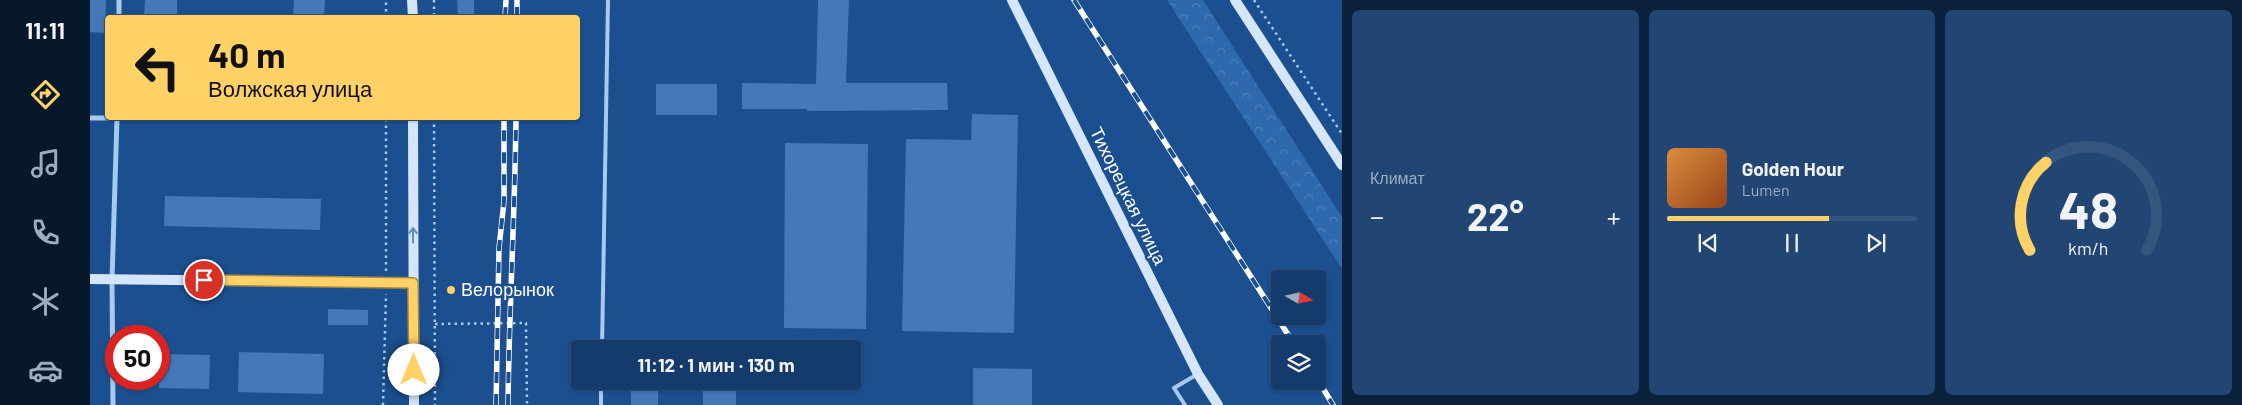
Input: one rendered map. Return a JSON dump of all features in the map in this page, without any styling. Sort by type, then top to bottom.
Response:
[{"type":"street","points":[[119,0],[119,15]]},
{"type":"street","points":[[412,0],[412,15]]},
{"type":"street","name":"Тихорецкая улица","points":[[1012,0],[1198,374],[1218,405]]},
{"type":"street","points":[[1235,0],[1342,165]]},
{"type":"street","points":[[90,118],[105,118]]},
{"type":"street","points":[[113,405],[112,280],[118,120]]},
{"type":"street","points":[[413,120],[414,405]]},
{"type":"street","points":[[90,279],[413,283]]},
{"type":"lane","points":[[602,340],[608,0]]},
{"type":"lane","points":[[1185,405],[1174,388],[1198,374]]},
{"type":"lane","points":[[601,390],[601,405]]},
{"type":"path","points":[[386,0],[386,15]]},
{"type":"path","points":[[434,0],[434,15]]},
{"type":"path","points":[[1254,0],[1342,134]]},
{"type":"path","points":[[383,405],[386,283],[386,120]]},
{"type":"path","points":[[434,120],[435,405]]},
{"type":"path","points":[[435,324],[526,323],[528,405]]},
{"type":"green space","points":[[1167,0],[1203,0],[1342,217],[1342,269]]},
{"type":"building","points":[[90,0],[106,0],[105,33],[90,32]]},
{"type":"building","points":[[145,0],[177,0],[177,15],[144,15]]},
{"type":"building","points":[[294,0],[325,0],[324,15],[293,15]]},
{"type":"building","points":[[457,0],[474,0],[474,15],[458,15]]},
{"type":"building","points":[[818,0],[849,0],[846,83],[947,83],[948,110],[807,111],[807,109],[742,109],[742,83],[816,84]]},
{"type":"building","points":[[656,84],[717,84],[717,115],[656,115]]},
{"type":"building","points":[[972,114],[1018,115],[1014,333],[902,331],[906,139],[971,140]]},
{"type":"building","points":[[785,143],[868,144],[866,329],[784,328]]},
{"type":"building","points":[[165,196],[321,199],[320,230],[164,226]]},
{"type":"building","points":[[328,309],[368,310],[368,325],[328,325]]},
{"type":"building","points":[[239,352],[324,354],[323,394],[238,392]]},
{"type":"building","points":[[170,354],[210,355],[209,389],[170,388]]},
{"type":"building","points":[[973,368],[1032,369],[1032,405],[973,405]]},
{"type":"building","points":[[631,390],[658,390],[658,405],[631,405]]},
{"type":"building","points":[[703,390],[736,390],[736,405],[703,405]]},
{"type":"railway","points":[[505,15],[506,0]]},
{"type":"railway","points":[[517,0],[517,15]]},
{"type":"railway","points":[[1074,0],[1288,335]]},
{"type":"railway","points":[[496,405],[499,248],[504,201],[504,120]]},
{"type":"railway","points":[[508,405],[516,120]]},
{"type":"railway","points":[[1324,390],[1333,405]]},
{"type":"place","name":"Велорынок","points":[[451,290]]},
{"type":"route","points":[[204,280],[413,283],[414,370]]}]
